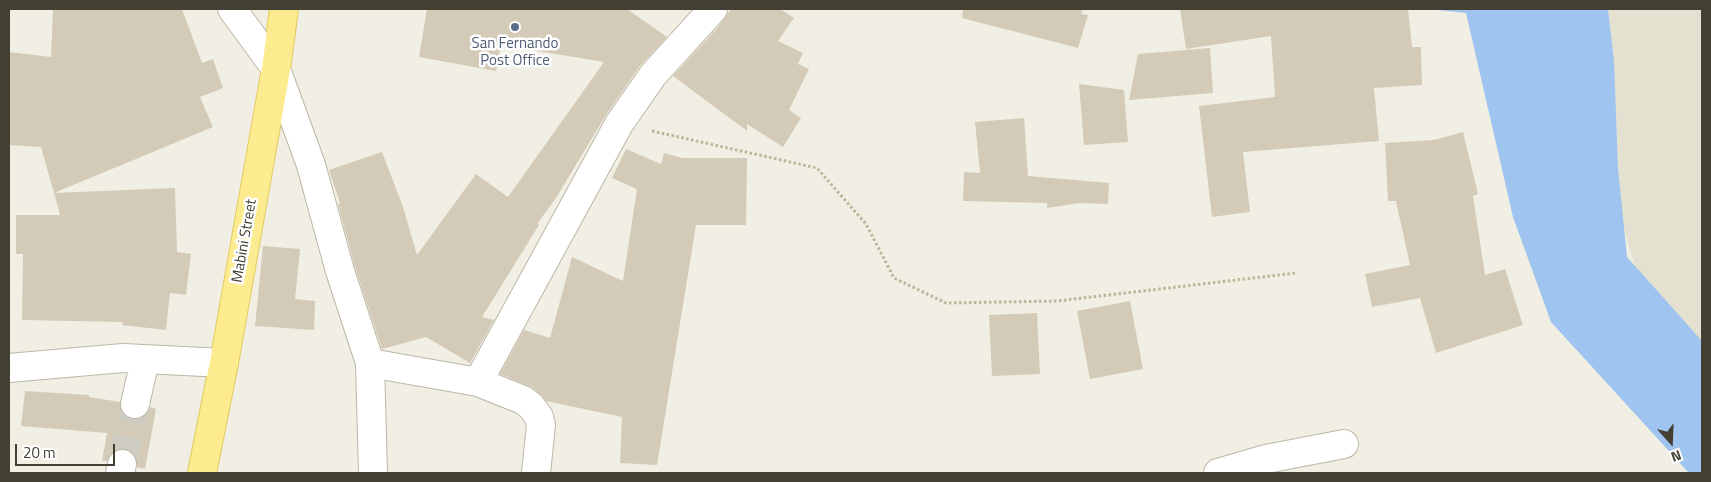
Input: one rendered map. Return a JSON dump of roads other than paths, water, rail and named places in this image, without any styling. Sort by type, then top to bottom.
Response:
[{"type":"main road","name":"Mabini Street","points":[[202,473],[224,363],[276,69],[284,9]]},
{"type":"street","points":[[232,9],[276,69],[312,165],[340,271],[370,363],[374,473]]},
{"type":"street","points":[[478,382],[619,124],[653,76],[713,9]]},
{"type":"street","points":[[9,368],[123,358],[224,363]]},
{"type":"street","points":[[135,404],[145,360]]},
{"type":"street","points":[[370,363],[478,382],[523,400],[536,412],[541,425],[536,473]]},
{"type":"street","points":[[1218,473],[1266,459],[1344,444]]},
{"type":"water","points":[[1438,9],[1608,9],[1614,61],[1618,168],[1627,257],[1702,341],[1702,473],[1689,473],[1551,322],[1513,217],[1466,13]]},
{"type":"tunnel","points":[[122,464],[135,404]]},
{"type":"place","name":"San Fernando Post Office","points":[[515,27]]}]
